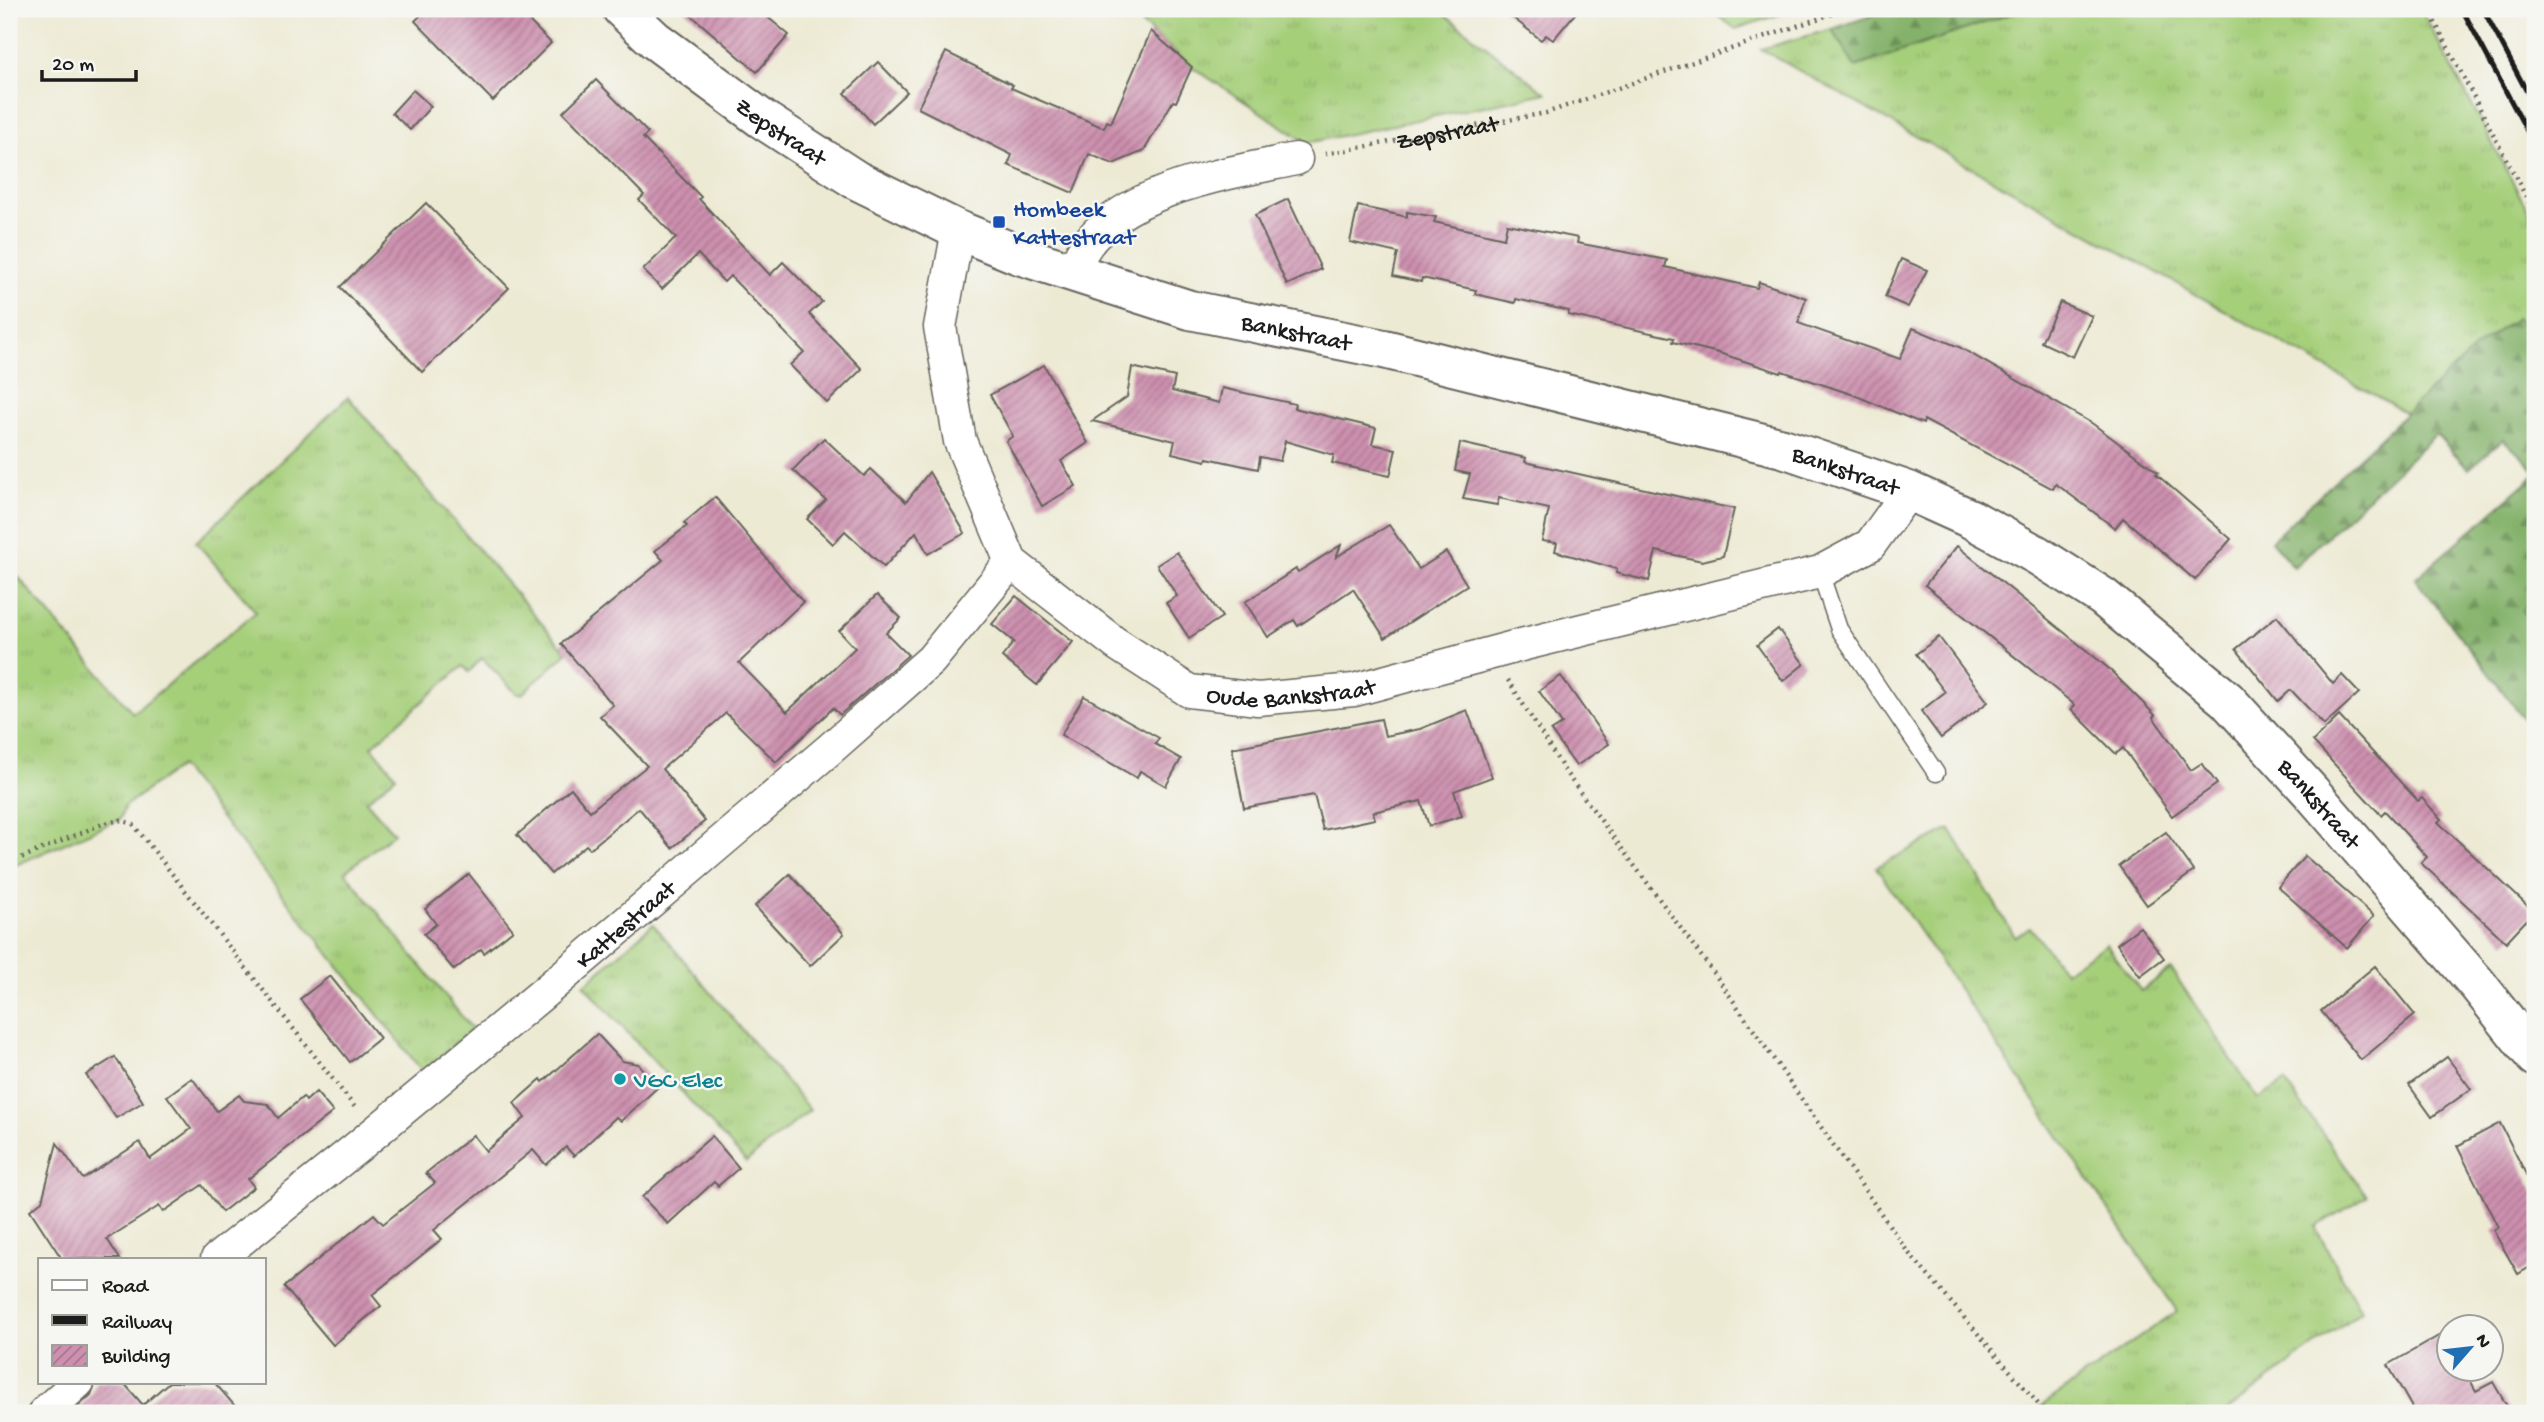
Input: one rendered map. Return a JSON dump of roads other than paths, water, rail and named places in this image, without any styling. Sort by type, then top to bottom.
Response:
[{"type":"street","name":"Zepstraat","points":[[622,9],[655,40],[772,126],[856,180],[958,230]]},
{"type":"street","points":[[1073,274],[1084,246],[1102,227],[1150,198],[1181,186],[1296,159]]},
{"type":"street","name":"Bankstraat","points":[[958,230],[1073,274],[1190,310],[1384,349],[1783,448],[1909,491],[1993,531],[2103,597],[2227,700],[2425,924],[2535,1057]]},
{"type":"street","name":"Oude Bankstraat","points":[[958,230],[940,327],[960,441],[1011,562],[1115,643],[1189,691],[1258,699],[1353,690],[1491,652],[1820,572],[1870,545],[1909,491]]},
{"type":"street","name":"Kattestraat","points":[[218,1258],[541,995],[830,749],[931,660],[1011,562]]},
{"type":"street","points":[[44,1413],[76,1384]]},
{"type":"lane","points":[[1820,572],[1839,629],[1936,773]]},
{"type":"railway","points":[[2462,9],[2535,146]]},
{"type":"railway","points":[[2483,9],[2535,107]]},
{"type":"place","name":"Hombeek Kattestraat","points":[[999,222]]},
{"type":"place","name":"VGC Elec","points":[[620,1079]]}]
